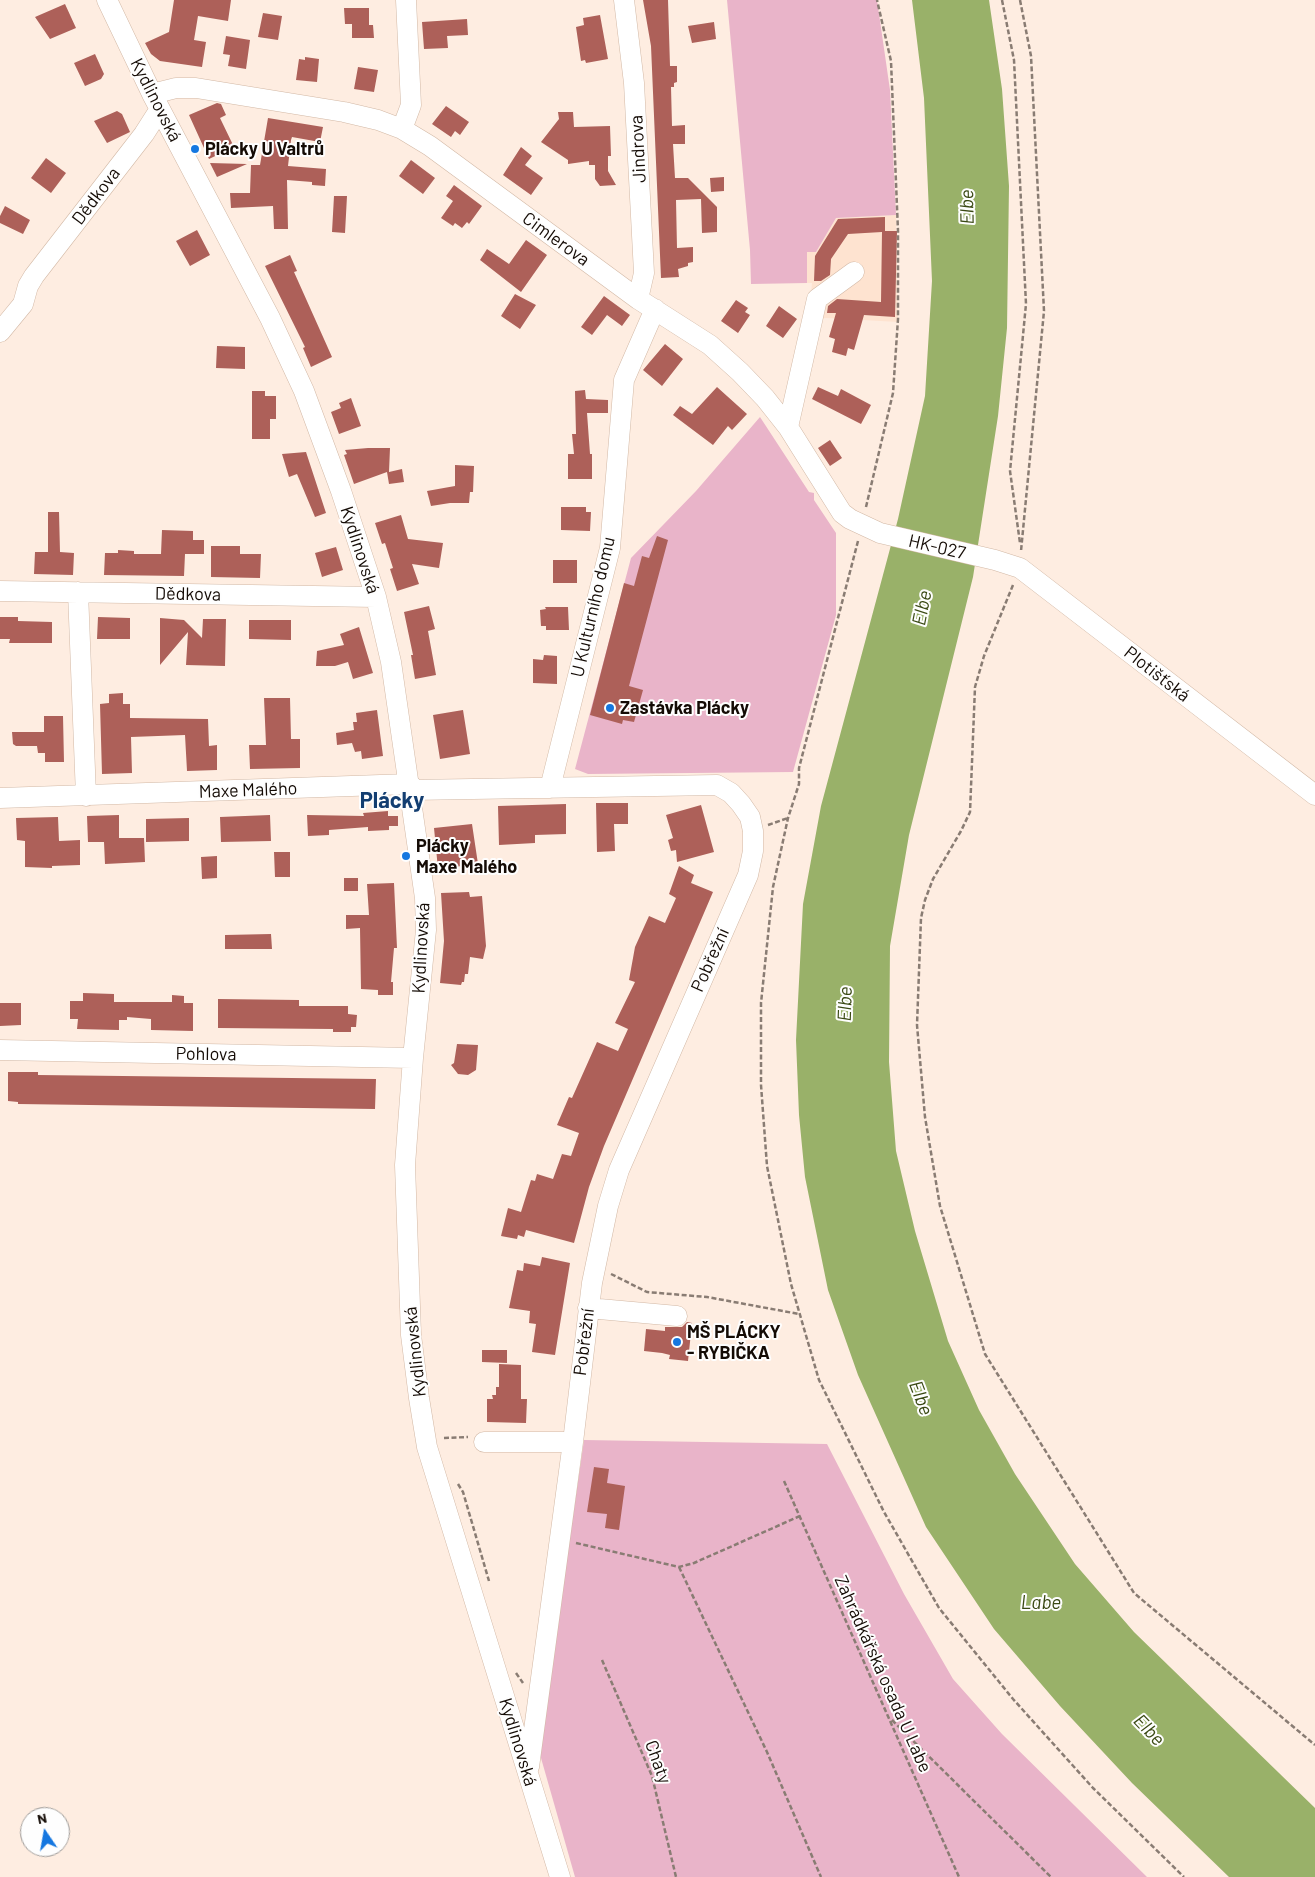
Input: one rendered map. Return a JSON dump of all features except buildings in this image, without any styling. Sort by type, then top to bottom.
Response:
[{"type":"street","name":"Kydlinovská","points":[[107,0],[156,102],[270,318],[304,392],[341,491],[376,597],[391,662],[425,898],[426,930],[413,1058],[405,1165],[411,1335],[419,1398],[427,1447],[560,1877]]},
{"type":"street","points":[[402,129],[411,105],[406,0]]},
{"type":"street","name":"Jindrova","points":[[624,0],[634,83],[646,304]]},
{"type":"street","name":"Cimlerova","points":[[156,102],[176,88],[196,88],[344,112],[378,120],[402,129],[430,146],[646,304],[710,345],[765,398],[788,427],[842,513],[871,529]]},
{"type":"street","name":"Dědkova","points":[[0,332],[23,304],[28,286],[34,276],[144,134],[156,102]]},
{"type":"street","points":[[788,427],[817,299],[854,272]]},
{"type":"street","name":"U Kulturního domu","points":[[550,788],[610,548],[624,380],[646,304]]},
{"type":"street","name":"HK-027","points":[[871,529],[995,560]]},
{"type":"street","name":"Plotišťská","points":[[995,560],[1020,568],[1315,795]]},
{"type":"street","name":"Dědkova","points":[[0,591],[376,597]]},
{"type":"street","points":[[78,592],[86,796]]},
{"type":"street","name":"Pobřežní","points":[[410,787],[550,788],[717,785],[732,793],[742,804],[750,817],[753,831],[753,851],[748,875],[619,1170],[608,1206],[594,1269],[588,1308],[573,1442],[528,1774]]},
{"type":"street","name":"Maxe Malého","points":[[0,798],[410,787]]},
{"type":"street","name":"Pohlova","points":[[0,1050],[413,1058]]},
{"type":"street","points":[[588,1308],[676,1316]]},
{"type":"street","points":[[484,1442],[573,1442]]},
{"type":"path","points":[[877,0],[891,61],[898,231],[898,320],[893,393],[871,529],[799,768],[799,784],[788,818],[777,870],[761,1003],[761,1085],[767,1166],[799,1314],[819,1380],[884,1512],[939,1608],[1013,1700],[1093,1788],[1184,1877]]},
{"type":"path","points":[[1002,0],[1014,60],[1026,304],[1010,471],[1021,547],[1044,311],[1031,56],[1020,0]]},
{"type":"path","points":[[1020,568],[984,656],[975,687],[970,812],[961,832],[933,879],[925,900],[922,918],[917,1025],[925,1117],[940,1206],[985,1354],[1134,1592],[1315,1745]]},
{"type":"path","points":[[594,1269],[606,1272],[646,1292],[707,1297],[799,1314]]},
{"type":"path","points":[[439,1438],[477,1437],[484,1442]]},
{"type":"path","points":[[455,1478],[463,1492],[490,1585]]},
{"type":"path","name":"Zahrádkářská osada U Labe","points":[[784,1481],[959,1877]]},
{"type":"path","points":[[560,1540],[679,1567],[694,1563],[800,1516]]},
{"type":"path","points":[[679,1567],[767,1752],[820,1877]]},
{"type":"path","name":"Chaty","points":[[602,1660],[652,1776],[676,1877]]},
{"type":"path","points":[[514,1668],[528,1692],[539,1694]]},
{"type":"path","points":[[890,1718],[1052,1877]]},
{"type":"shaded area","points":[[727,0],[877,0],[890,90],[896,215],[836,218],[816,252],[807,252],[807,283],[751,284],[750,250]]},
{"type":"shaded area","points":[[896,215],[898,322],[809,317],[812,283],[807,283],[807,252],[816,252],[836,218]]},
{"type":"shaded area","points":[[760,417],[809,492],[814,493],[814,500],[836,533],[836,615],[793,772],[588,774],[575,769],[631,558],[696,491]]},
{"type":"shaded area","points":[[584,1440],[827,1444],[904,1594],[953,1679],[1002,1734],[1147,1877],[575,1877],[539,1751]]},
{"type":"water","name":"Labe","points":[[912,0],[989,0],[1002,89],[1009,186],[1007,328],[998,416],[973,577],[909,835],[890,946],[889,1062],[896,1151],[915,1231],[948,1341],[979,1410],[1015,1474],[1075,1564],[1134,1632],[1315,1808],[1315,1877],[1229,1877],[1132,1783],[1060,1706],[994,1629],[926,1527],[858,1375],[828,1290],[805,1177],[799,1115],[796,1040],[803,904],[821,806],[898,519],[925,396],[932,281],[924,98]]},
{"type":"place","name":"Plácky U Valtrů","points":[[195,149]]},
{"type":"place","name":"Zastávka Plácky","points":[[610,708]]},
{"type":"place","name":"Plácky Maxe Malého","points":[[406,856]]},
{"type":"place","name":"MŠ PLÁCKY - RYBIČKA","points":[[677,1342]]},
{"type":"district","name":"Plácky","points":[[392,801]]},
{"type":"water label","name":"Elbe","points":[[967,207]]},
{"type":"water label","name":"Elbe","points":[[922,608]]},
{"type":"water label","name":"Elbe","points":[[845,1004]]},
{"type":"water label","name":"Elbe","points":[[921,1398]]},
{"type":"water label","name":"Elbe","points":[[1149,1730]]}]
